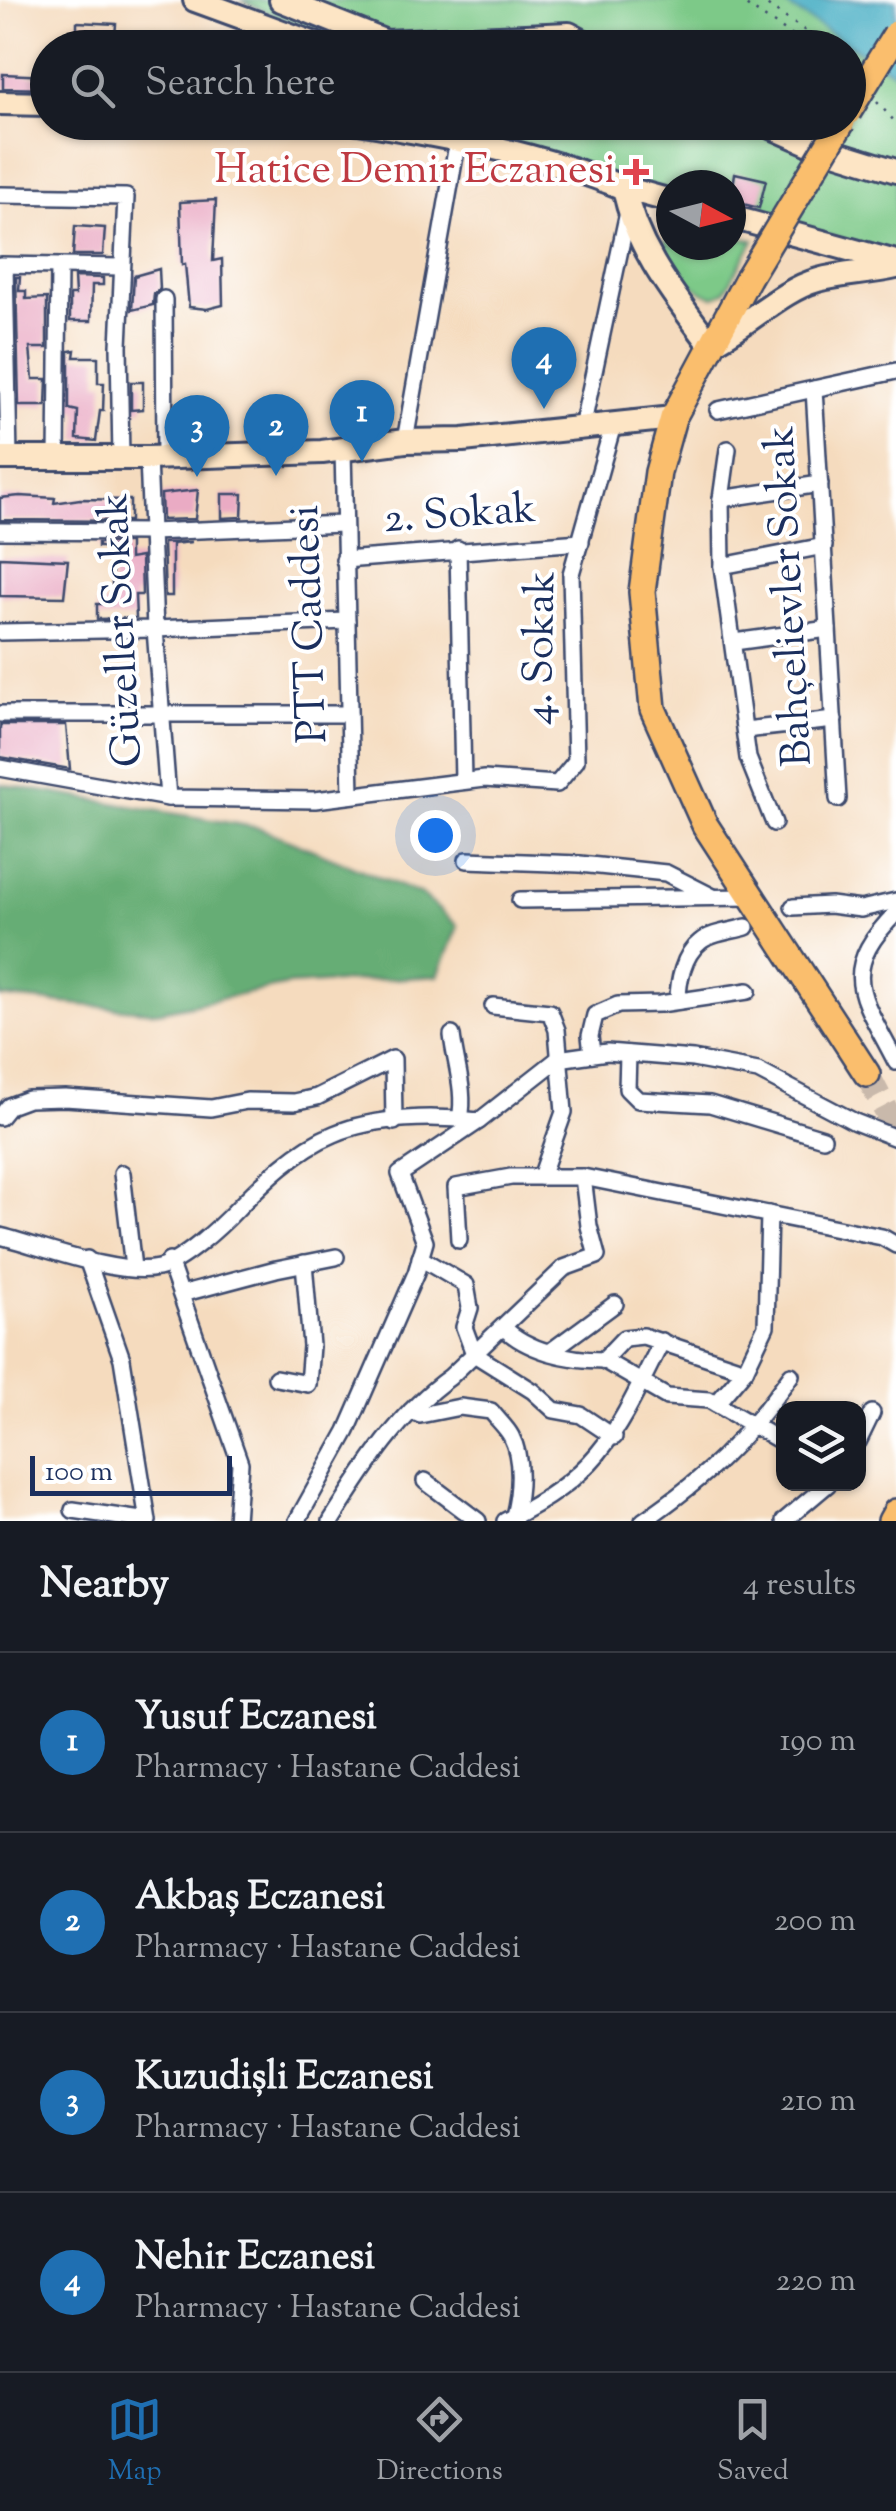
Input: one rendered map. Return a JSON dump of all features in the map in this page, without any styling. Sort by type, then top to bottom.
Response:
[{"type":"main road","points":[[866,83],[896,34]]},
{"type":"main road","points":[[831,140],[710,344],[673,418],[658,472],[642,592],[653,709],[705,826],[867,1074]]},
{"type":"main road","points":[[891,1521],[896,1512]]},
{"type":"street","points":[[194,0],[276,30]]},
{"type":"street","points":[[281,0],[356,30]]},
{"type":"street","points":[[0,103],[30,104]]},
{"type":"street","points":[[404,441],[458,140]]},
{"type":"street","points":[[466,140],[571,166],[626,200],[656,201]]},
{"type":"street","points":[[801,140],[896,171]]},
{"type":"street","points":[[0,194],[126,196],[121,458]]},
{"type":"street","points":[[626,200],[656,272],[710,344],[816,280],[896,264]]},
{"type":"street","points":[[582,428],[626,200]]},
{"type":"street","points":[[746,221],[896,264]]},
{"type":"street","points":[[122,267],[2,265],[5,458],[343,450],[404,441],[463,440],[673,418]]},
{"type":"street","points":[[57,457],[59,267]]},
{"type":"street","name":"Güzeller Sokak","points":[[164,299],[151,532],[154,630],[168,798]]},
{"type":"street","points":[[718,410],[896,371]]},
{"type":"street","name":"Bahçelievler Sokak","points":[[814,389],[838,800]]},
{"type":"street","name":"4. Sokak","points":[[0,768],[168,798],[315,800],[484,779],[557,784],[576,760],[571,574],[613,424]]},
{"type":"street","points":[[728,449],[721,499],[722,566],[748,758],[774,822]]},
{"type":"street","name":"PTT Caddesi","points":[[343,450],[351,795]]},
{"type":"street","points":[[721,499],[820,484]]},
{"type":"street","points":[[0,532],[151,532],[342,524]]},
{"type":"street","name":"2. Sokak","points":[[344,560],[581,542]]},
{"type":"street","points":[[722,566],[824,546]]},
{"type":"street","points":[[458,549],[463,782]]},
{"type":"street","points":[[0,632],[347,621]]},
{"type":"street","points":[[734,642],[828,629]]},
{"type":"street","points":[[0,714],[349,714]]},
{"type":"street","points":[[745,730],[834,720]]},
{"type":"street","points":[[467,860],[580,864],[666,873],[713,897]]},
{"type":"street","points":[[520,900],[752,897]]},
{"type":"street","points":[[793,907],[830,905],[860,909],[896,901]]},
{"type":"street","points":[[896,913],[874,936],[861,963],[859,982],[864,1002],[896,1062]]},
{"type":"street","points":[[678,1000],[683,970],[700,940],[746,928]]},
{"type":"street","points":[[592,1054],[590,1036],[595,1016],[618,1005],[748,991]]},
{"type":"street","points":[[493,1006],[550,1012],[558,1030],[564,1112],[542,1177]]},
{"type":"street","points":[[452,1035],[464,1099],[460,1119]]},
{"type":"street","points":[[628,1054],[626,1089],[638,1100],[710,1104],[823,1138]]},
{"type":"street","points":[[298,1521],[347,1431],[420,1258],[424,1242],[400,1174],[479,1121],[558,1059],[628,1054],[758,1071],[855,1122],[896,1138]]},
{"type":"street","points":[[0,1117],[9,1106],[28,1098],[211,1108],[247,1101],[294,1102],[317,1097],[393,1058],[394,1122]]},
{"type":"street","points":[[0,1236],[87,1259],[133,1268],[159,1268],[213,1234],[257,1189],[305,1149],[336,1133],[394,1122],[479,1121]]},
{"type":"street","points":[[122,1173],[133,1268]]},
{"type":"street","points":[[330,1521],[411,1410],[564,1268],[597,1256],[588,1226],[583,1176]]},
{"type":"street","points":[[458,1240],[456,1187],[510,1178],[583,1176],[882,1236],[896,1244]]},
{"type":"street","points":[[716,1404],[745,1370],[766,1326],[769,1214]]},
{"type":"street","points":[[181,1294],[336,1257]]},
{"type":"street","points":[[420,1258],[466,1285],[470,1308],[464,1326],[474,1354],[554,1410],[580,1415],[614,1437]]},
{"type":"street","points":[[72,1510],[148,1521],[122,1359],[87,1259]]},
{"type":"street","points":[[170,1261],[240,1463],[236,1521]]},
{"type":"street","points":[[276,1378],[308,1384],[310,1346],[304,1263]]},
{"type":"street","points":[[551,1351],[616,1304]]},
{"type":"street","points":[[503,1327],[518,1342],[577,1360],[603,1360],[667,1397],[709,1400],[776,1438]]},
{"type":"street","points":[[603,1360],[624,1338],[644,1336],[745,1370]]},
{"type":"street","points":[[510,1519],[538,1505],[588,1468],[614,1437],[662,1341]]},
{"type":"street","points":[[643,1521],[682,1495],[755,1426],[791,1376]]},
{"type":"street","points":[[411,1410],[420,1415],[460,1408],[491,1411],[512,1437],[518,1468],[510,1519]]},
{"type":"street","points":[[866,1425],[872,1413]]},
{"type":"street","points":[[425,1480],[478,1521]]},
{"type":"street","points":[[784,1521],[820,1491]]},
{"type":"path","points":[[738,0],[784,30]]},
{"type":"path","points":[[759,0],[804,30]]},
{"type":"green space","points":[[241,0],[863,0],[896,18],[896,255],[746,212],[746,170],[656,170],[656,188],[523,151],[509,140],[866,140],[866,30],[305,30]]},
{"type":"green space","points":[[669,260],[743,260],[725,291],[714,297],[689,284]]},
{"type":"green space","points":[[0,784],[260,828],[422,895],[458,926],[438,976],[288,985],[156,1012],[0,997]]},
{"type":"water","points":[[778,0],[896,0],[896,74],[866,55],[866,30],[826,30]]},
{"type":"building","points":[[77,22],[116,24],[116,30],[77,30]]},
{"type":"building","points":[[3,74],[30,75],[30,89],[3,88]]},
{"type":"building","points":[[746,175],[766,180],[759,208],[746,205]]},
{"type":"building","points":[[216,200],[213,261],[222,259],[223,305],[207,309],[189,307],[185,264],[182,265],[180,202]]},
{"type":"building","points":[[75,226],[105,228],[103,255],[73,255]]},
{"type":"building","points":[[159,269],[160,289],[154,294],[153,305],[132,310],[134,276]]},
{"type":"building","points":[[16,277],[20,277],[19,291],[26,291],[26,299],[47,298],[47,348],[30,348],[33,379],[47,379],[46,406],[19,406]]},
{"type":"building","points":[[74,277],[103,278],[103,285],[92,285],[91,321],[70,321]]},
{"type":"building","points":[[75,350],[74,357],[98,357],[98,383],[104,383],[96,441],[77,439],[78,411],[69,409],[69,351]]},
{"type":"building","points":[[131,382],[143,382],[143,409],[131,410]]},
{"type":"building","points":[[198,490],[195,519],[162,520],[161,494]]},
{"type":"building","points":[[222,494],[243,494],[242,517],[222,518]]},
{"type":"building","points":[[0,498],[55,498],[54,503],[130,500],[130,521],[0,520]]},
{"type":"building","points":[[192,542],[172,544],[172,596],[165,596],[163,543]]},
{"type":"building","points":[[98,543],[129,543],[129,559],[141,557],[142,595],[135,595],[136,618],[97,619],[97,604],[112,604],[112,547],[98,547]]},
{"type":"building","points":[[0,557],[68,560],[64,597],[0,596]]},
{"type":"building","points":[[0,725],[66,725],[70,769],[0,757]]},
{"type":"tunnel","points":[[867,1074],[896,1130]]},
{"type":"place","name":"Hatice Demir Eczanesi","points":[[636,172]]},
{"type":"place","name":"Nehir Eczanesi","points":[[544,409]]},
{"type":"place","name":"Yusuf Eczanesi","points":[[362,462]]},
{"type":"place","name":"Akbaş Eczanesi","points":[[276,476]]},
{"type":"place","name":"Kuzudişli Eczanesi","points":[[197,477]]}]
